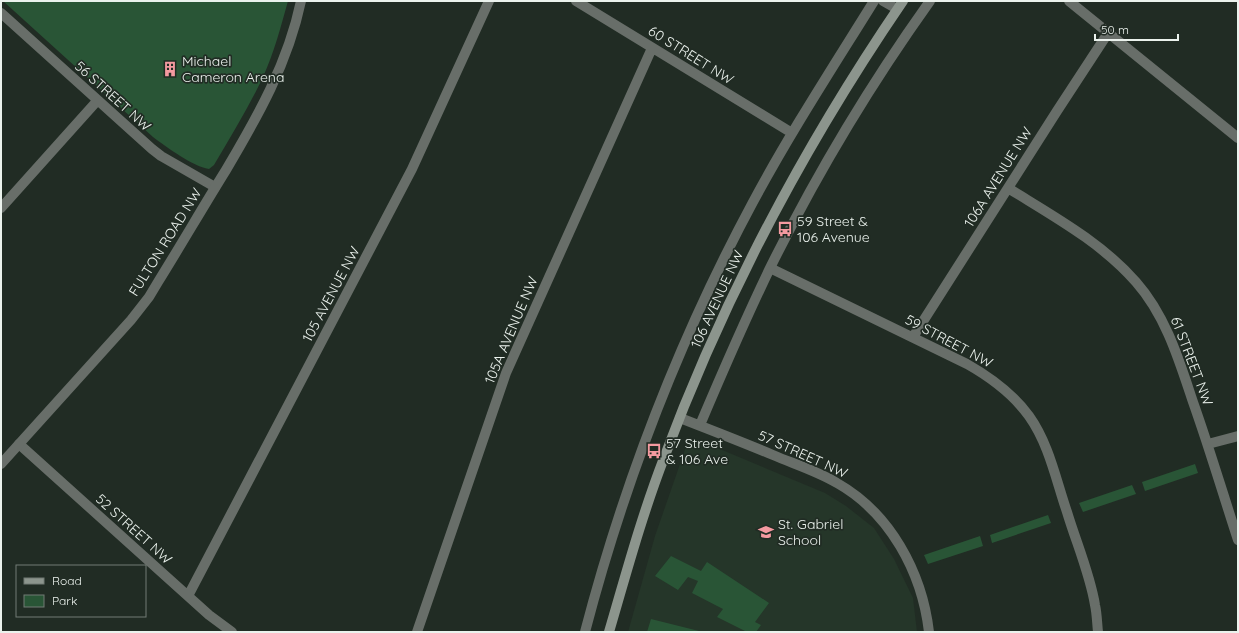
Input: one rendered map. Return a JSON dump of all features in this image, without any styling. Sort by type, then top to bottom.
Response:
[{"type":"main road","name":"106 AVENUE NW","points":[[609,632],[632,554],[663,460],[716,332],[750,261],[810,149],[900,5]]},
{"type":"street","name":"FULTON ROAD NW","points":[[1,464],[141,308],[158,282],[252,126],[277,76],[301,1]]},
{"type":"street","name":"105 AVENUE NW","points":[[188,596],[412,169],[489,1]]},
{"type":"street","name":"60 STREET NW","points":[[576,1],[792,133]]},
{"type":"street","name":"106 AVENUE NW","points":[[584,632],[603,565],[636,467],[654,416],[683,346],[729,249],[753,203],[792,133],[874,1]]},
{"type":"street","points":[[883,1],[900,5]]},
{"type":"street","points":[[700,425],[730,354],[770,268],[832,152],[867,95],[930,1]]},
{"type":"street","points":[[1070,1],[1238,138]]},
{"type":"street","name":"56 STREET NW","points":[[1,13],[152,149],[161,156],[215,187]]},
{"type":"street","name":"106A AVENUE NW","points":[[913,337],[1108,33]]},
{"type":"street","name":"105A AVENUE NW","points":[[417,632],[506,373],[652,48]]},
{"type":"street","points":[[1,208],[97,101]]},
{"type":"street","name":"61 STREET NW","points":[[1008,188],[1081,234],[1100,248],[1137,283],[1151,302],[1169,334],[1179,361],[1208,444],[1238,540]]},
{"type":"street","name":"59 STREET NW","points":[[770,268],[913,337],[985,374],[1008,394],[1029,416],[1049,457],[1090,582],[1095,604],[1098,632]]},
{"type":"street","name":"57 STREET NW","points":[[680,418],[825,476],[849,490],[863,501],[885,524],[908,560],[924,599],[930,632]]},
{"type":"street","points":[[1208,444],[1238,436]]},
{"type":"street","name":"52 STREET NW","points":[[19,444],[209,615],[232,632]]},
{"type":"shaded area","name":"St. Gabriel School","points":[[696,439],[825,493],[846,506],[874,528],[894,559],[913,598],[917,632],[628,632],[655,536],[688,441]]},
{"type":"green space","points":[[3,1],[288,1],[274,49],[263,77],[214,165],[209,169],[188,160],[153,137]]},
{"type":"green space","points":[[1195,464],[1198,473],[1145,491],[1142,482]]},
{"type":"green space","points":[[1132,485],[1136,494],[1083,512],[1079,503]]},
{"type":"green space","points":[[1048,515],[1051,523],[992,543],[990,535]]},
{"type":"green space","points":[[980,536],[983,546],[928,564],[924,555]]},
{"type":"green space","points":[[671,556],[701,571],[707,562],[769,603],[755,622],[761,625],[756,632],[747,632],[717,617],[723,609],[692,593],[698,581],[688,577],[678,590],[655,576]]},
{"type":"green space","points":[[651,619],[703,632],[647,632]]},
{"type":"place","name":"Michael Cameron Arena","points":[[170,69]]},
{"type":"place","name":"59 Street & 106 Avenue","points":[[785,229]]},
{"type":"place","name":"57 Street & 106 Ave","points":[[654,451]]},
{"type":"place","name":"St. Gabriel School","points":[[766,532]]}]
